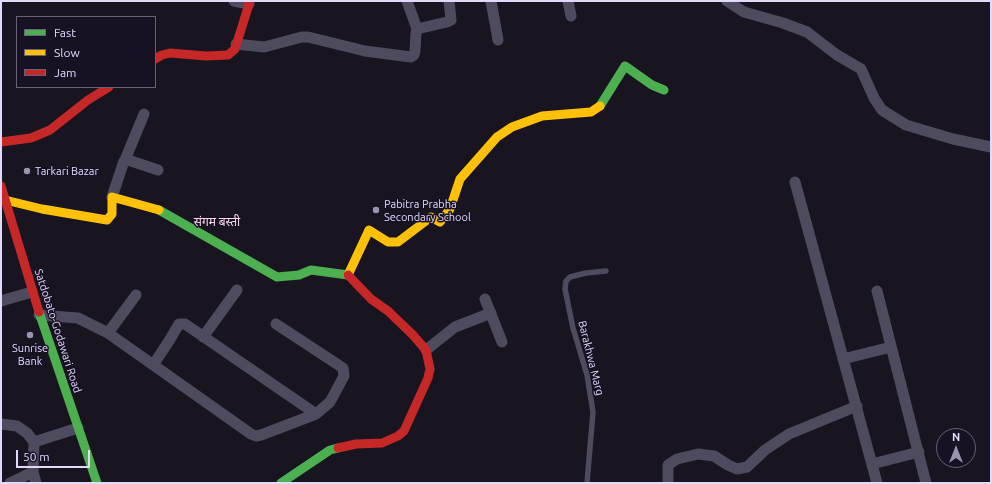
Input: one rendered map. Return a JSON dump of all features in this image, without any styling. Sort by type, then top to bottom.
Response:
[{"type":"street","points":[[156,58],[162,54],[170,53],[206,56],[228,54],[234,49],[249,2],[234,1]]},
{"type":"street","points":[[236,44],[264,47],[302,37],[308,37],[364,51],[411,57],[414,55],[415,51],[417,29],[408,1]]},
{"type":"street","points":[[417,29],[451,20],[449,1]]},
{"type":"street","points":[[491,1],[498,40]]},
{"type":"street","points":[[568,1],[571,16]]},
{"type":"street","points":[[727,1],[744,12],[783,23],[807,32],[837,55],[861,69],[874,98],[882,110],[906,126],[953,139],[991,147]]},
{"type":"street","points":[[348,275],[369,230],[388,242],[398,242],[431,217],[440,222],[450,209],[460,179],[497,136],[512,128],[542,116],[591,112],[601,105],[625,66],[652,85],[664,90]]},
{"type":"street","points":[[1,142],[31,138],[50,130],[88,100],[107,88]]},
{"type":"street","points":[[5,200],[42,209],[107,220],[112,214],[112,197],[122,163],[126,160],[144,114]]},
{"type":"street","points":[[126,160],[158,170]]},
{"type":"street","points":[[796,182],[877,483]]},
{"type":"street","name":"Satdobato-Godawari Road","points":[[1,186],[39,315],[97,483]]},
{"type":"street","points":[[112,197],[163,211],[277,277],[299,275],[312,270],[348,275],[371,299],[414,335],[426,350],[430,369],[428,378],[404,431],[398,436],[382,443],[356,444],[330,450],[281,483]]},
{"type":"street","points":[[203,337],[237,290]]},
{"type":"street","points":[[877,291],[926,483]]},
{"type":"street","points":[[1,301],[32,292]]},
{"type":"street","points":[[108,333],[136,294]]},
{"type":"street","points":[[485,299],[502,342]]},
{"type":"street","points":[[426,350],[455,327],[491,313]]},
{"type":"street","points":[[39,315],[78,318],[108,333],[153,366],[256,436],[316,414],[330,402],[344,376],[343,368],[276,324]]},
{"type":"street","points":[[153,366],[178,324],[185,324],[316,414]]},
{"type":"street","points":[[843,359],[891,346]]},
{"type":"street","points":[[668,483],[668,465],[677,459],[698,454],[714,456],[728,465],[737,468],[746,467],[765,450],[789,434],[857,406]]},
{"type":"street","points":[[1,424],[17,426],[27,433],[34,442],[33,472],[36,483]]},
{"type":"street","points":[[34,442],[78,428]]},
{"type":"street","points":[[872,464],[919,452]]},
{"type":"street","points":[[10,483],[33,472]]},
{"type":"lane","name":"Barakhwa Marg","points":[[587,483],[593,412],[587,375],[573,328],[565,289],[566,281],[570,277],[586,273],[606,271]]},
{"type":"traffic: fast","points":[[600,106],[625,66],[652,85],[664,90]]},
{"type":"traffic: fast","points":[[159,210],[277,277],[299,275],[311,270],[348,275]]},
{"type":"traffic: fast","points":[[39,312],[97,483]]},
{"type":"traffic: fast","points":[[281,483],[330,450],[338,448]]},
{"type":"traffic: slow","points":[[348,275],[369,230],[388,242],[398,242],[431,217],[440,222],[450,209],[460,179],[497,137],[512,127],[542,116],[591,112],[600,106]]},
{"type":"traffic: slow","points":[[5,200],[42,209],[107,220],[112,214],[112,197],[159,210]]},
{"type":"traffic: jam","points":[[156,58],[170,53],[206,56],[228,55],[235,49],[250,1]]},
{"type":"traffic: jam","points":[[1,142],[31,138],[50,130],[88,100],[107,88]]},
{"type":"traffic: jam","points":[[1,186],[39,312]]},
{"type":"traffic: jam","points":[[338,448],[356,444],[382,443],[398,436],[404,431],[428,378],[430,369],[426,350],[413,335],[388,311],[371,299],[348,275]]},
{"type":"place","name":"Tarkari Bazar","points":[[27,171]]},
{"type":"place","name":"Pabitra Prabha Secondary School","points":[[376,210]]},
{"type":"place","name":"Sunrise Bank","points":[[30,335]]},
{"type":"district","name":"संगम बस्ती","points":[[217,222]]}]
